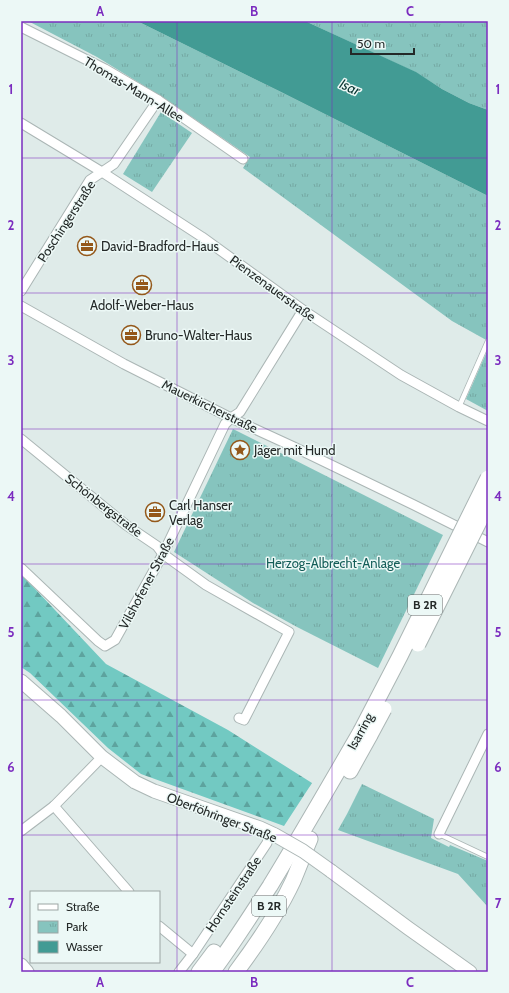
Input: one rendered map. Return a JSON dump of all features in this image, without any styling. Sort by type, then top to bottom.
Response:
[{"type":"highway","name":"Isarring","points":[[212,972],[249,918],[366,733],[400,656],[488,478]]},
{"type":"highway","name":"Isarring","points":[[225,972],[257,925],[310,839],[366,733],[419,641],[488,504]]},
{"type":"highway","points":[[236,972],[267,928],[280,905],[292,882],[310,839]]},
{"type":"highway","points":[[199,972],[273,870],[294,846]]},
{"type":"main road","name":"Oberföhringer Straße","points":[[21,681],[40,696],[102,757],[135,782],[154,791],[250,824],[273,834],[303,851],[468,971]]},
{"type":"main road","points":[[21,965],[28,972]]},
{"type":"street","name":"Thomas-Mann-Allee","points":[[21,27],[105,69],[158,100],[243,159]]},
{"type":"street","name":"Poschingerstraße","points":[[21,291],[90,180],[114,164],[158,100]]},
{"type":"street","name":"Pienzenauerstraße","points":[[21,123],[102,172],[202,237],[303,310],[401,375],[488,421]]},
{"type":"street","name":"Mauerkircherstraße","points":[[21,306],[124,364],[231,418],[294,446],[488,542]]},
{"type":"street","name":"Vilshofener Straße","points":[[21,568],[98,641],[105,646],[115,640],[163,554],[225,424],[240,412],[303,310]]},
{"type":"street","name":"Schönbergstraße","points":[[21,439],[126,525],[158,546],[163,554],[206,585],[289,632],[244,720],[239,718]]},
{"type":"street","points":[[439,834],[488,734]]},
{"type":"street","points":[[21,830],[54,806],[102,757]]},
{"type":"street","points":[[54,806],[128,891]]},
{"type":"street","name":"Hornsteinstraße","points":[[179,972],[193,954],[273,834]]},
{"type":"street","points":[[160,927],[193,954]]},
{"type":"lane","points":[[459,407],[488,340]]},
{"type":"lane","points":[[439,834],[488,856]]},
{"type":"green space","points":[[28,21],[137,21],[488,196],[488,341],[452,321],[243,168],[250,157],[164,98],[97,57]]},
{"type":"green space","points":[[305,21],[488,21],[488,110],[469,103],[442,89],[415,72]]},
{"type":"green space","points":[[161,112],[192,133],[152,192],[123,174]]},
{"type":"green space","points":[[488,349],[488,411],[466,399]]},
{"type":"green space","name":"Herzog-Albrecht-Anlage","points":[[233,429],[443,535],[378,668],[253,603],[174,552]]},
{"type":"green space","points":[[21,574],[106,664],[228,730],[312,783],[284,826],[141,774],[108,748],[30,673],[21,667]]},
{"type":"green space","points":[[362,784],[434,819],[431,838],[449,847],[450,845],[488,861],[488,907],[458,874],[338,830]]},
{"type":"water","name":"Isar","points":[[137,21],[305,21],[416,72],[442,89],[469,103],[488,110],[488,196],[279,91]]},
{"type":"place","name":"David-Bradford-Haus","points":[[87,246]]},
{"type":"place","name":"Adolf-Weber-Haus","points":[[142,285]]},
{"type":"place","name":"Bruno-Walter-Haus","points":[[131,335]]},
{"type":"place","name":"Jäger mit Hund","points":[[240,450]]},
{"type":"place","name":"Carl Hanser Verlag","points":[[155,512]]}]
